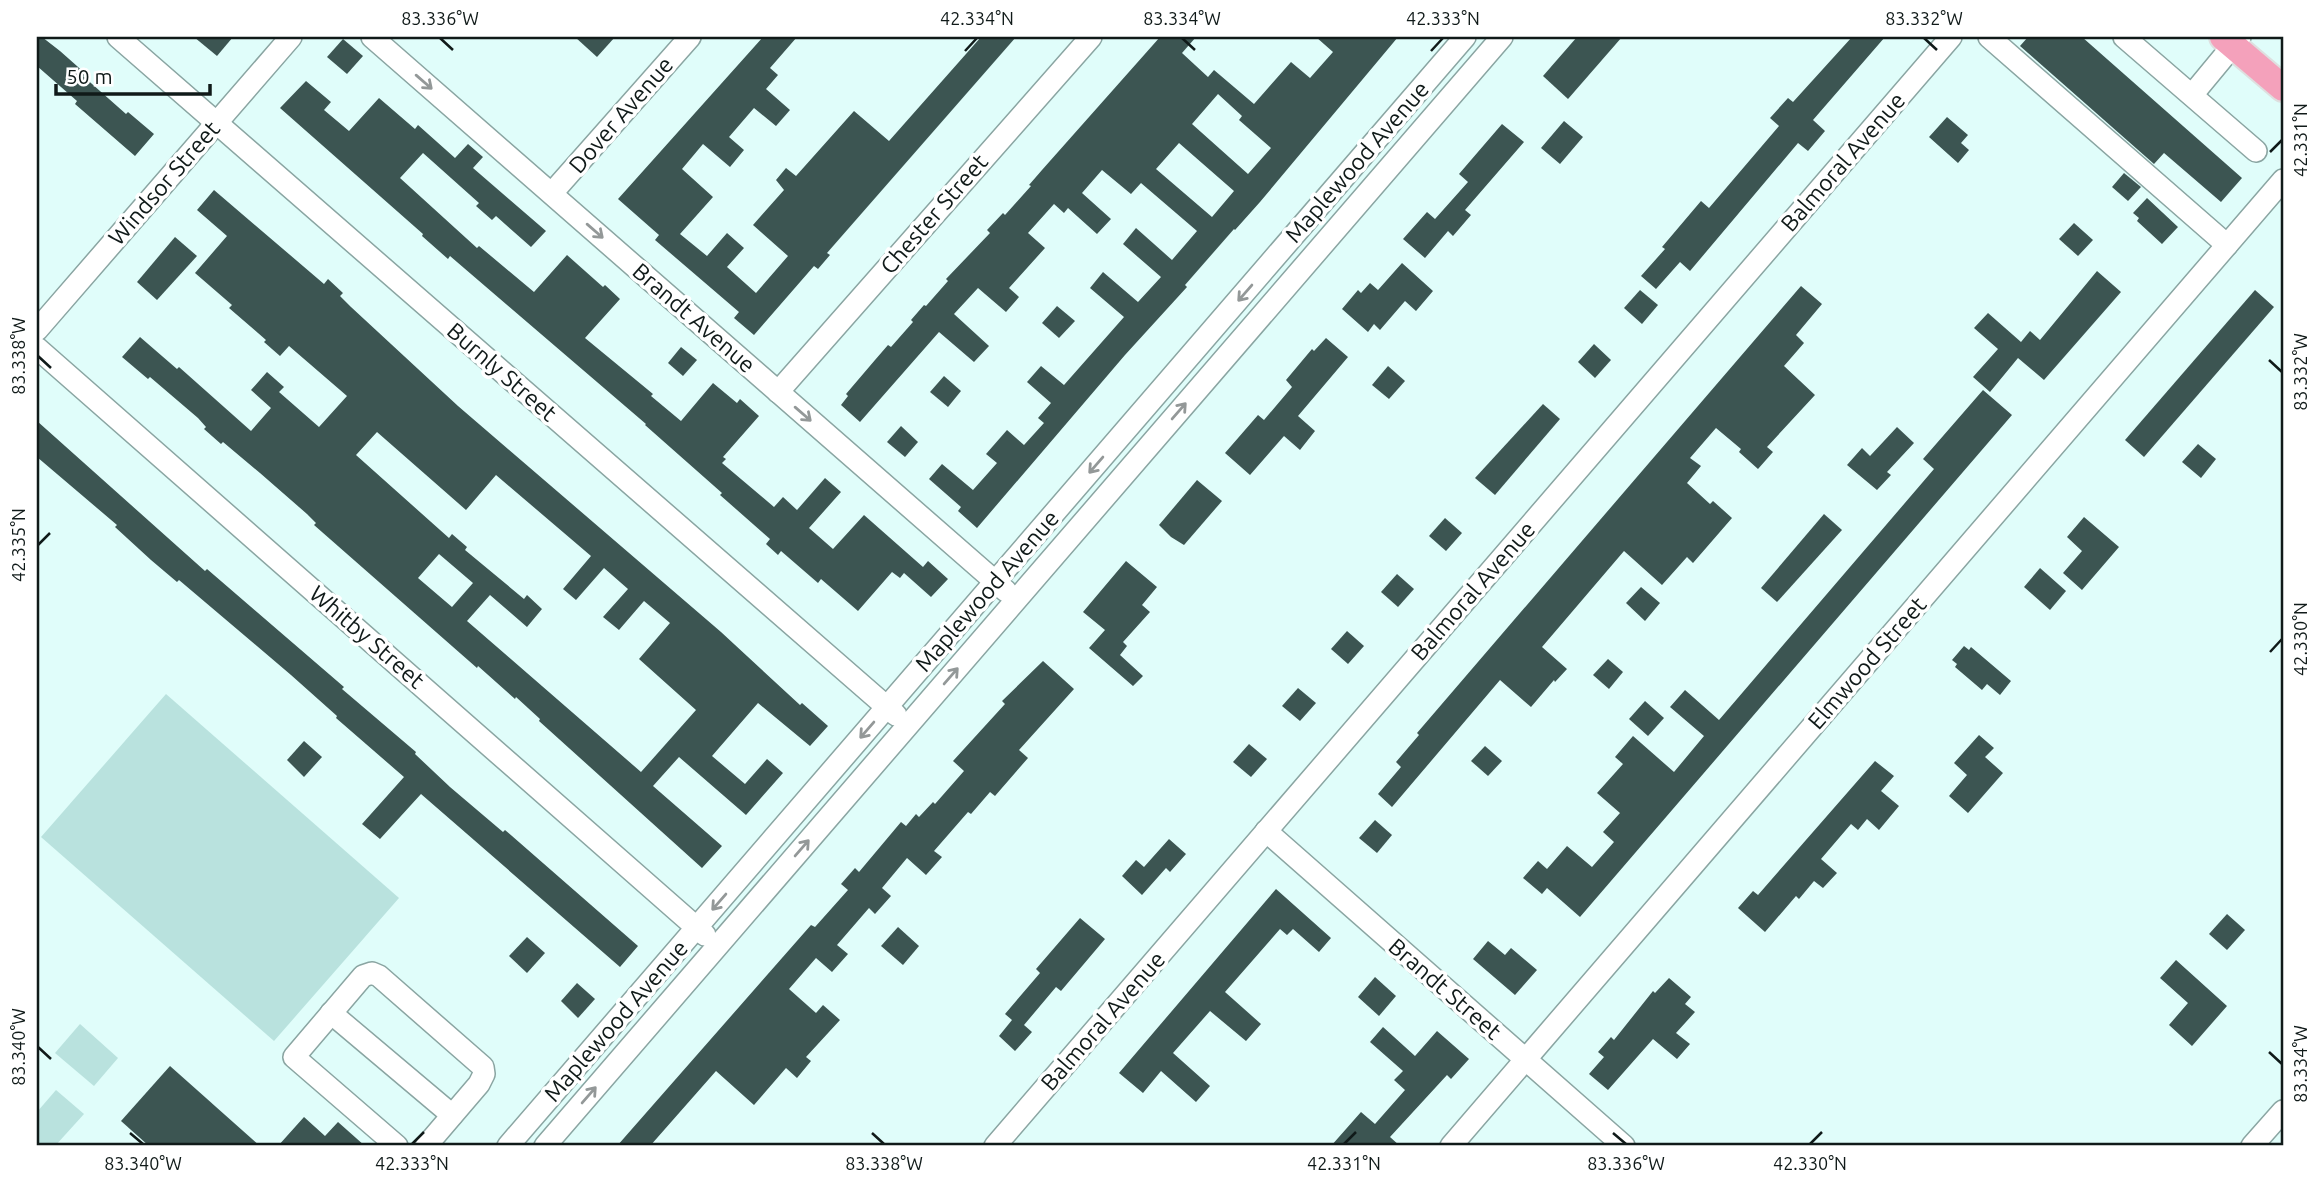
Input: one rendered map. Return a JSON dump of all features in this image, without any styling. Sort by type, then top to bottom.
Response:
[{"type":"main road","points":[[2232,40],[2283,88]]},
{"type":"street","name":"Burnly Street","points":[[118,37],[908,726]]},
{"type":"street","name":"Windsor Street","points":[[37,330],[290,37]]},
{"type":"street","name":"Brandt Avenue","points":[[372,37],[1016,600]]},
{"type":"street","name":"Dover Avenue","points":[[552,193],[690,37]]},
{"type":"street","name":"Chester Street","points":[[778,392],[1091,37]]},
{"type":"street","name":"Maplewood Avenue","points":[[508,1146],[1465,37]]},
{"type":"street","name":"Maplewood Avenue","points":[[545,1146],[1502,37]]},
{"type":"street","name":"Balmoral Avenue","points":[[995,1146],[1951,37]]},
{"type":"street","points":[[2124,37],[2256,151]]},
{"type":"street","points":[[1992,38],[2227,245]]},
{"type":"street","points":[[2192,95],[2232,40]]},
{"type":"street","name":"Elmwood Street","points":[[1451,1146],[2283,180]]},
{"type":"street","points":[[1264,271],[1284,289]]},
{"type":"street","name":"Whitby Street","points":[[37,348],[717,946]]},
{"type":"street","name":"Brandt Street","points":[[1266,831],[1623,1146]]},
{"type":"street","points":[[397,1146],[294,1057],[363,976],[372,973],[379,976],[483,1066],[484,1074],[479,1084],[426,1146]]},
{"type":"street","points":[[331,1013],[452,1115]]},
{"type":"street","points":[[2252,1146],[2283,1111]]},
{"type":"shaded area","points":[[166,694],[399,898],[274,1041],[41,837]]},
{"type":"shaded area","points":[[80,1024],[118,1058],[94,1086],[55,1053]]},
{"type":"shaded area","points":[[56,1090],[84,1114],[55,1146],[37,1146],[37,1112]]},
{"type":"building","points":[[37,37],[42,37],[60,51],[86,74],[83,76],[126,114],[128,112],[154,134],[135,156],[75,104],[77,101],[37,66]]},
{"type":"building","points":[[194,37],[233,37],[217,56]]},
{"type":"building","points":[[575,37],[615,37],[597,57]]},
{"type":"building","points":[[763,37],[797,37],[770,68],[778,75],[766,89],[790,110],[776,126],[754,108],[729,137],[744,150],[730,167],[703,144],[682,169],[713,197],[680,234],[707,256],[727,233],[744,248],[727,267],[756,293],[788,256],[753,225],[784,190],[776,180],[786,168],[796,176],[854,111],[889,141],[981,37],[1016,37],[827,253],[830,255],[818,269],[814,266],[754,335],[734,318],[739,312],[655,240],[659,235],[618,199]]},
{"type":"building","points":[[1160,37],[1196,37],[1182,53],[1208,77],[1214,70],[1254,104],[1291,62],[1310,78],[1333,52],[1316,37],[1398,37],[1260,202],[1185,285],[1187,287],[977,528],[958,511],[961,507],[929,479],[942,464],[973,490],[997,463],[986,454],[1007,430],[1024,445],[1044,423],[1038,418],[1051,403],[1027,382],[1041,366],[1064,385],[1124,317],[1090,288],[1103,272],[1138,302],[1161,277],[1123,244],[1136,228],[1172,260],[1197,231],[1141,183],[1131,194],[1102,170],[1082,193],[1111,219],[1097,234],[1068,208],[1064,213],[1054,204],[1028,233],[1045,248],[1009,288],[1019,297],[1006,312],[978,288],[954,314],[989,346],[974,362],[939,332],[860,422],[841,405],[848,396],[846,394],[888,345],[891,347],[913,322],[911,320],[948,281],[946,279],[990,233],[987,230],[1003,213],[1005,215],[1031,186],[1029,185]],"holes":[[[1218,94],[1242,116],[1239,120],[1271,148],[1248,174],[1192,124]],[[1179,143],[1234,191],[1212,217],[1156,169]]]},
{"type":"building","points":[[1577,37],[1622,37],[1568,99],[1543,76]]},
{"type":"building","points":[[1852,37],[1885,37],[1813,120],[1825,131],[1808,151],[1798,143],[1690,271],[1680,262],[1656,289],[1641,276],[1665,249],[1662,247],[1701,201],[1709,208],[1779,126],[1770,118],[1788,98],[1793,102]]},
{"type":"building","points":[[2028,37],[2082,37],[2242,178],[2221,202],[2164,153],[2154,164],[2020,46]]},
{"type":"building","points":[[343,39],[363,56],[347,74],[327,57]]},
{"type":"building","points":[[306,81],[331,102],[324,110],[349,131],[379,98],[415,129],[418,125],[455,158],[468,144],[483,157],[473,168],[546,231],[531,247],[496,216],[492,220],[476,206],[479,203],[423,153],[400,178],[477,248],[479,246],[534,292],[567,255],[603,287],[605,285],[620,299],[585,338],[653,394],[651,396],[681,421],[713,383],[737,403],[740,399],[759,416],[723,457],[726,459],[722,463],[774,507],[783,497],[797,510],[825,478],[841,492],[809,528],[833,549],[864,515],[923,567],[928,561],[948,579],[931,597],[904,573],[900,578],[892,572],[858,611],[821,579],[818,583],[781,551],[778,555],[766,544],[770,539],[646,424],[450,256],[448,259],[280,108]]},
{"type":"building","points":[[1947,117],[1968,135],[1961,143],[1969,150],[1958,163],[1929,137]]},
{"type":"building","points":[[1564,121],[1583,137],[1560,164],[1541,148]]},
{"type":"building","points":[[1502,124],[1524,142],[1465,210],[1471,215],[1453,236],[1448,231],[1425,258],[1403,239],[1427,212],[1435,219],[1468,182],[1459,174]]},
{"type":"building","points":[[2124,173],[2141,187],[2128,201],[2112,187]]},
{"type":"building","points":[[214,190],[324,284],[328,279],[343,293],[340,296],[351,307],[458,406],[721,632],[800,705],[802,703],[828,726],[810,746],[758,703],[712,756],[745,784],[767,759],[783,773],[746,815],[679,757],[653,786],[722,846],[702,868],[539,721],[540,719],[516,697],[515,699],[478,666],[477,668],[314,525],[316,523],[307,514],[204,429],[206,427],[198,418],[122,357],[140,337],[177,369],[179,367],[251,431],[271,408],[251,390],[267,372],[284,387],[279,392],[319,427],[347,396],[289,346],[280,356],[229,308],[232,305],[195,273],[227,236],[197,210]],"holes":[[[377,432],[466,510],[496,475],[591,556],[563,589],[576,600],[604,568],[628,589],[603,617],[619,630],[644,601],[670,623],[639,659],[696,710],[641,772],[467,621],[490,595],[527,627],[542,609],[527,595],[524,599],[465,550],[467,547],[452,534],[449,538],[356,455]],[[439,554],[473,583],[452,607],[418,578]]]},
{"type":"building","points":[[2147,198],[2178,227],[2162,244],[2137,221],[2139,218],[2133,213]]},
{"type":"building","points":[[2074,223],[2093,240],[2078,256],[2059,239]]},
{"type":"building","points":[[175,237],[197,256],[157,300],[137,282]]},
{"type":"building","points":[[1402,263],[1433,291],[1416,311],[1405,301],[1380,330],[1374,324],[1368,332],[1342,309],[1358,290],[1361,293],[1370,283],[1378,290]]},
{"type":"building","points":[[2097,271],[2121,292],[2044,380],[2018,358],[1990,392],[1973,377],[1998,349],[1974,328],[1988,313],[2021,342],[2030,331],[2040,340]]},
{"type":"building","points":[[1801,286],[1822,304],[1796,335],[1804,343],[1784,366],[1815,395],[1767,447],[1773,452],[1758,469],[1739,452],[1741,449],[1716,428],[1690,458],[1701,466],[1687,483],[1710,504],[1713,501],[1732,518],[1693,563],[1687,557],[1662,585],[1624,551],[1542,647],[1567,669],[1531,707],[1500,680],[1392,807],[1378,794],[1401,767],[1396,762],[1419,735],[1417,733]]},
{"type":"building","points":[[1640,290],[1658,305],[1642,324],[1624,308]]},
{"type":"building","points":[[2255,290],[2274,307],[2144,457],[2125,440]]},
{"type":"building","points":[[1057,306],[1075,321],[1059,338],[1042,323]]},
{"type":"building","points":[[1326,338],[1348,357],[1298,416],[1315,431],[1300,450],[1284,436],[1250,475],[1225,453],[1258,415],[1264,420],[1292,387],[1286,380],[1312,349],[1314,351]]},
{"type":"building","points":[[1594,344],[1611,360],[1595,378],[1578,362]]},
{"type":"building","points":[[681,347],[697,360],[683,376],[668,363]]},
{"type":"building","points":[[1388,366],[1405,381],[1389,399],[1372,385]]},
{"type":"building","points":[[944,376],[961,391],[948,407],[930,392]]},
{"type":"building","points":[[1983,390],[2012,415],[1580,917],[1547,888],[1542,894],[1523,878],[1538,861],[1547,869],[1567,846],[1592,867],[1614,842],[1603,832],[1620,813],[1597,793],[1623,764],[1615,757],[1633,736],[1674,772],[1704,736],[1670,707],[1685,690],[1719,720],[1934,469],[1923,459]]},
{"type":"building","points":[[1543,404],[1560,419],[1495,495],[1475,478]]},
{"type":"building","points":[[37,421],[205,571],[207,569],[344,687],[342,689],[416,752],[415,754],[450,787],[503,832],[505,830],[638,946],[620,967],[421,794],[380,839],[362,824],[404,777],[291,675],[179,580],[177,582],[151,560],[115,527],[117,525],[37,457]]},
{"type":"building","points":[[901,426],[918,442],[905,457],[887,442]]},
{"type":"building","points":[[1897,427],[1914,443],[1887,472],[1891,475],[1877,490],[1847,465],[1862,448],[1870,456]]},
{"type":"building","points":[[2198,444],[2216,459],[2201,478],[2182,462]]},
{"type":"building","points":[[1197,480],[1222,501],[1184,545],[1159,525]]},
{"type":"building","points":[[1824,514],[1842,530],[1777,602],[1761,588]]},
{"type":"building","points":[[2084,517],[2119,547],[2082,590],[2063,573],[2082,551],[2067,537]]},
{"type":"building","points":[[1445,518],[1462,533],[1446,551],[1429,536]]},
{"type":"building","points":[[1126,561],[1157,587],[1142,605],[1150,612],[1123,642],[1127,646],[1120,655],[1143,676],[1133,686],[1089,648],[1105,630],[1083,612]]},
{"type":"building","points":[[2040,568],[2066,591],[2050,610],[2024,587]]},
{"type":"building","points":[[1397,574],[1414,589],[1398,607],[1381,592]]},
{"type":"building","points":[[1641,587],[1660,603],[1645,621],[1626,603]]},
{"type":"building","points":[[1347,631],[1364,646],[1348,664],[1331,649]]},
{"type":"building","points":[[1964,646],[1969,650],[1971,647],[2011,681],[2000,695],[1987,684],[1982,690],[1955,667],[1957,664],[1952,660]]},
{"type":"building","points":[[1608,659],[1623,672],[1609,689],[1593,675]]},
{"type":"building","points":[[1043,661],[1074,689],[1019,750],[1028,758],[995,796],[990,792],[971,814],[968,812],[934,851],[942,857],[926,875],[907,858],[882,888],[891,896],[875,914],[869,908],[837,945],[848,954],[832,972],[816,958],[789,989],[816,1013],[823,1005],[840,1020],[806,1057],[811,1061],[797,1078],[786,1068],[754,1105],[716,1071],[650,1146],[617,1146],[811,925],[815,927],[848,890],[841,884],[855,868],[859,872],[901,822],[906,826],[916,814],[919,817],[933,802],[935,804],[964,771],[953,761],[1005,704],[1002,701]]},
{"type":"building","points":[[1298,688],[1316,703],[1300,721],[1282,706]]},
{"type":"building","points":[[1645,701],[1664,718],[1648,736],[1629,719]]},
{"type":"building","points":[[1979,735],[1994,748],[1985,757],[2003,773],[1968,813],[1949,796],[1967,775],[1954,763]]},
{"type":"building","points":[[304,741],[322,757],[304,777],[287,760]]},
{"type":"building","points":[[1249,744],[1267,759],[1251,777],[1233,762]]},
{"type":"building","points":[[1485,746],[1502,761],[1488,776],[1471,761]]},
{"type":"building","points":[[1875,761],[1894,776],[1881,791],[1899,806],[1879,830],[1867,819],[1858,830],[1851,824],[1821,859],[1837,873],[1823,888],[1814,881],[1799,899],[1796,896],[1765,932],[1738,908],[1753,891],[1758,895]]},
{"type":"building","points":[[1375,820],[1392,835],[1377,853],[1359,838]]},
{"type":"building","points":[[1169,839],[1186,854],[1170,872],[1166,868],[1142,895],[1122,876],[1136,860],[1144,867]]},
{"type":"building","points":[[1276,889],[1331,938],[1319,952],[1293,929],[1287,935],[1280,929],[1225,992],[1261,1024],[1246,1041],[1210,1011],[1173,1053],[1210,1086],[1196,1102],[1161,1071],[1143,1093],[1119,1073]]},
{"type":"building","points":[[2227,914],[2245,930],[2227,950],[2209,934]]},
{"type":"building","points":[[1080,918],[1105,939],[1061,991],[1056,987],[1024,1025],[1032,1032],[1015,1051],[999,1036],[1012,1020],[1005,1014],[1040,973],[1036,969]]},
{"type":"building","points":[[898,927],[919,946],[903,965],[881,946]]},
{"type":"building","points":[[527,937],[545,953],[527,973],[509,956]]},
{"type":"building","points":[[1488,941],[1505,955],[1511,948],[1537,970],[1515,995],[1473,959]]},
{"type":"building","points":[[2176,960],[2227,1006],[2192,1046],[2169,1025],[2188,1003],[2160,978]]},
{"type":"building","points":[[1375,977],[1396,996],[1379,1016],[1358,997]]},
{"type":"building","points":[[1669,978],[1691,997],[1685,1004],[1695,1012],[1676,1033],[1690,1044],[1677,1059],[1653,1039],[1608,1090],[1589,1074],[1604,1057],[1598,1052],[1611,1037],[1614,1040],[1653,991],[1655,993]]},
{"type":"building","points":[[577,983],[595,999],[578,1018],[561,1001]]},
{"type":"building","points":[[1383,1027],[1415,1056],[1437,1031],[1469,1059],[1451,1079],[1447,1075],[1390,1137],[1400,1146],[1331,1146],[1361,1112],[1375,1124],[1405,1090],[1394,1080],[1403,1071],[1370,1042]]},
{"type":"building","points":[[170,1066],[260,1146],[149,1146],[121,1121]]},
{"type":"building","points":[[304,1117],[325,1136],[338,1122],[365,1146],[278,1146]]}]
